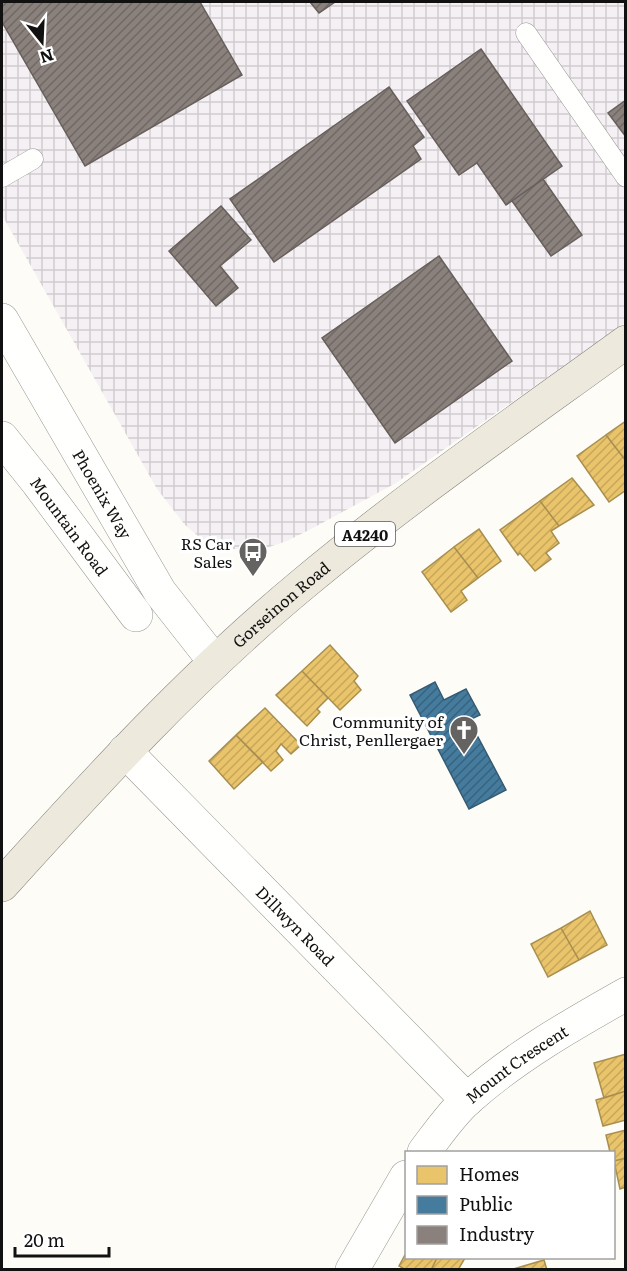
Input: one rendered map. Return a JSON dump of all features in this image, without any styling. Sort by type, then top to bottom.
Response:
[{"type":"main road","name":"Gorseinon Road","points":[[2,885],[124,751],[215,662],[301,585],[389,515],[626,342]]},
{"type":"street","name":"Phoenix Way","points":[[2,320],[160,592],[215,662]]},
{"type":"street","name":"Mountain Road","points":[[2,438],[136,615]]},
{"type":"street","name":"Dillwyn Road","points":[[124,751],[467,1100]]},
{"type":"street","name":"Mount Crescent","points":[[425,1151],[467,1100],[550,1039],[626,994]]},
{"type":"street","points":[[352,1269],[405,1179]]},
{"type":"lane","points":[[526,33],[626,177]]},
{"type":"lane","points":[[2,177],[33,159]]},
{"type":"shaded area","points":[[2,2],[625,2],[625,323],[396,483],[311,529],[287,541],[260,550],[230,549],[203,540],[185,525],[157,489],[2,215]]},
{"type":"building: Homes","points":[[626,421],[626,461],[606,435]]},
{"type":"building: Homes","points":[[606,435],[626,461],[626,490],[609,502],[577,456]]},
{"type":"building: Homes","points":[[572,478],[594,505],[559,526],[540,501]]},
{"type":"building: Homes","points":[[540,501],[559,526],[551,531],[559,543],[546,553],[551,559],[535,571],[520,553],[518,555],[500,530]]},
{"type":"building: Homes","points":[[479,529],[501,561],[478,578],[454,547]]},
{"type":"building: Homes","points":[[454,547],[478,578],[461,591],[467,600],[451,612],[422,572]]},
{"type":"building: Homes","points":[[330,645],[358,676],[354,681],[361,690],[340,710],[302,671]]},
{"type":"building: Homes","points":[[302,671],[328,698],[317,709],[320,712],[307,726],[276,695]]},
{"type":"building: Homes","points":[[265,708],[301,745],[291,754],[281,744],[276,751],[283,760],[271,771],[236,735]]},
{"type":"building: Homes","points":[[236,735],[263,762],[234,789],[209,761]]},
{"type":"building: Homes","points":[[590,911],[607,945],[579,960],[561,928]]},
{"type":"building: Homes","points":[[561,928],[579,960],[548,977],[531,944]]},
{"type":"building: Homes","points":[[626,1054],[626,1091],[604,1098],[594,1063]]},
{"type":"building: Homes","points":[[626,1091],[626,1120],[603,1126],[596,1100]]},
{"type":"building: Homes","points":[[626,1130],[626,1158],[615,1161],[615,1151],[610,1151],[606,1135]]},
{"type":"building: Homes","points":[[626,1158],[626,1187],[620,1189],[615,1166],[615,1161]]},
{"type":"building: Homes","points":[[405,1255],[405,1259],[436,1259],[431,1270],[406,1270],[399,1266]]},
{"type":"building: Homes","points":[[436,1259],[464,1259],[458,1270],[431,1270]]},
{"type":"building: Homes","points":[[544,1260],[547,1270],[510,1270]]},
{"type":"building: Public","name":"Community of Christ, Penllergaer","points":[[435,682],[444,700],[466,689],[480,715],[469,720],[506,790],[469,809],[410,695]]},
{"type":"building: Industry","points":[[2,2],[200,2],[242,75],[85,166],[2,22]]},
{"type":"building: Industry","points":[[310,2],[335,2],[319,13]]},
{"type":"building: Industry","points":[[481,49],[562,166],[506,205],[477,163],[459,175],[407,101]]},
{"type":"building: Industry","points":[[389,87],[424,137],[413,146],[421,159],[274,262],[230,199]]},
{"type":"building: Industry","points":[[626,100],[626,137],[608,113]]},
{"type":"building: Industry","points":[[543,179],[582,235],[551,256],[512,201]]},
{"type":"building: Industry","points":[[221,206],[251,240],[220,266],[238,288],[216,306],[169,251]]},
{"type":"building: Industry","points":[[439,256],[512,361],[395,443],[322,338]]},
{"type":"place","name":"RS Car Sales","points":[[253,578]]},
{"type":"place","name":"Community of Christ, Penllergaer","points":[[464,756]]}]
